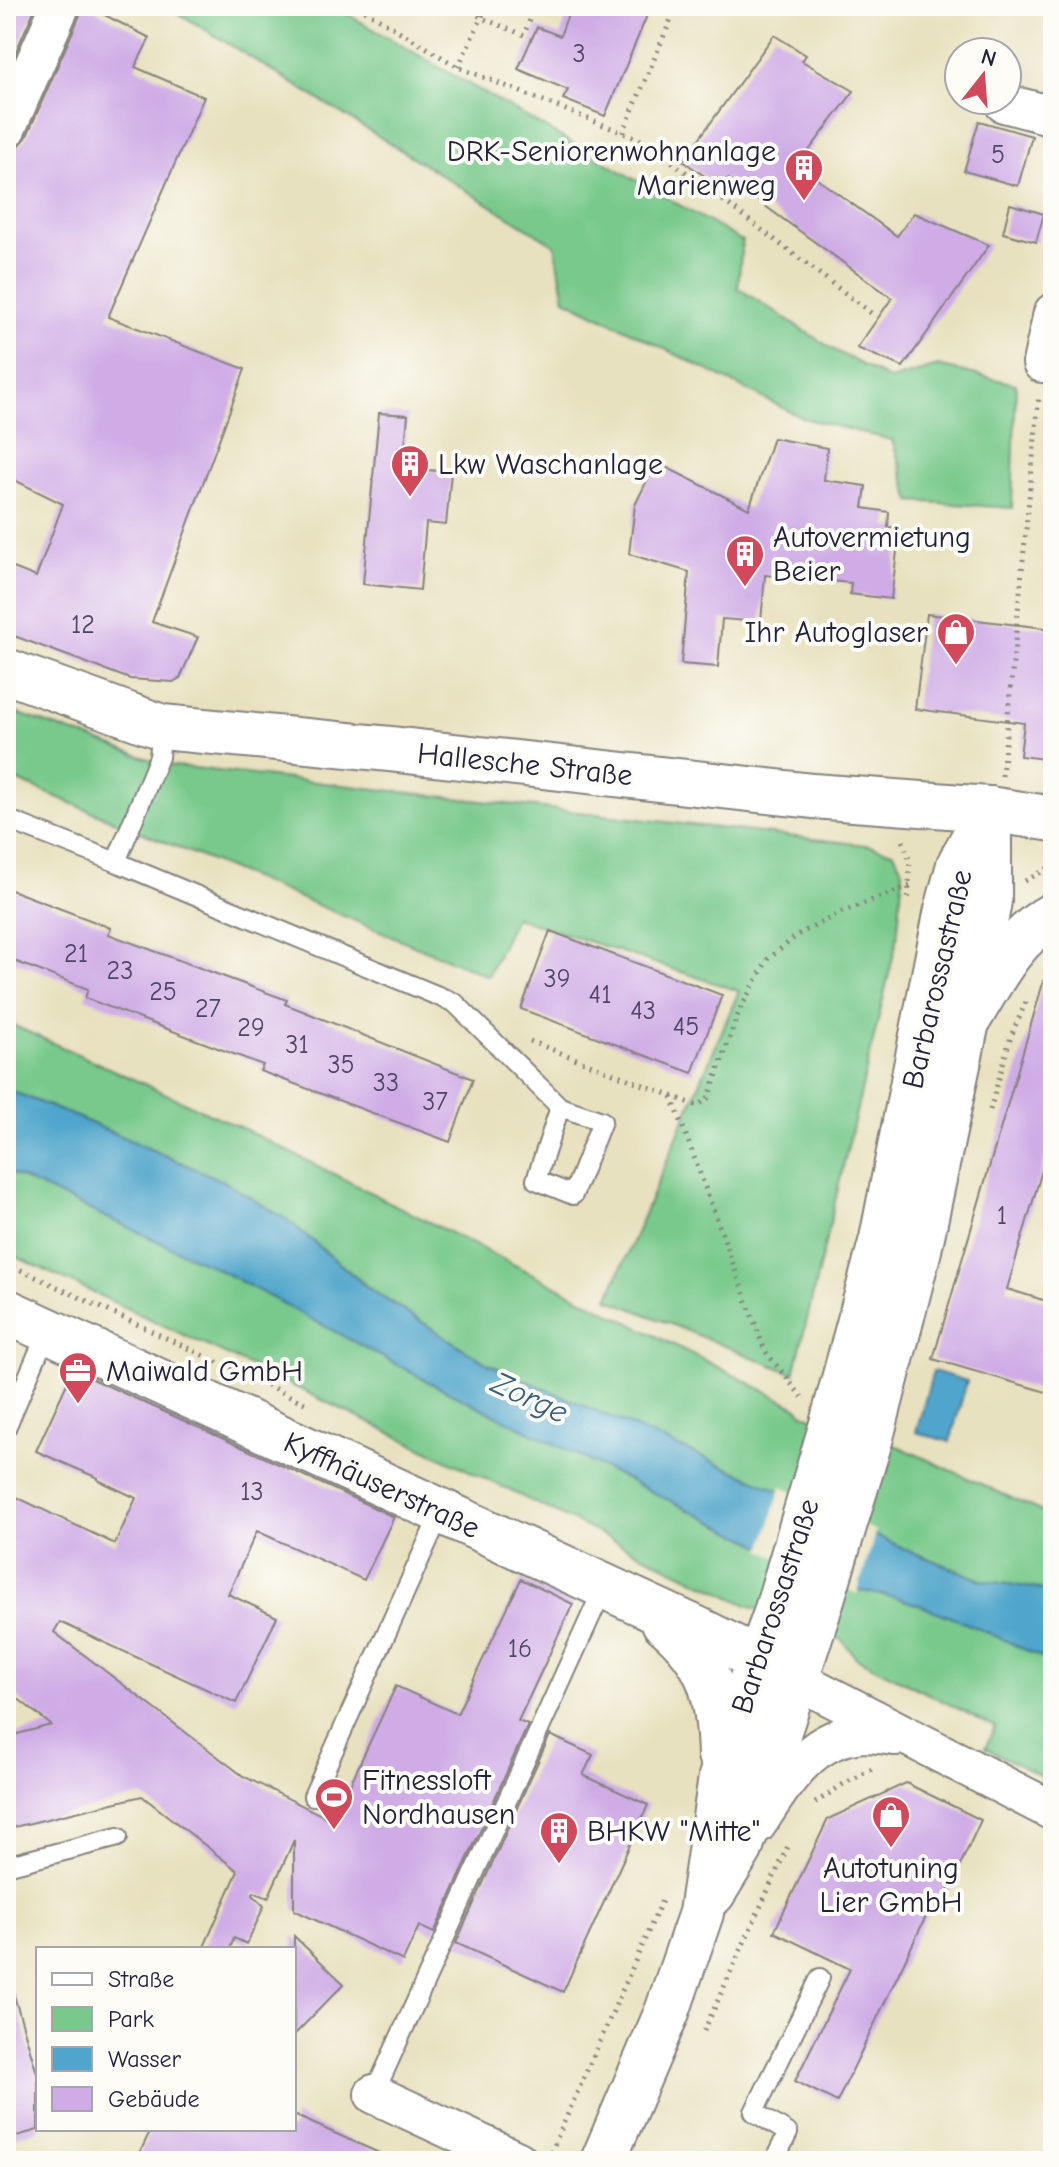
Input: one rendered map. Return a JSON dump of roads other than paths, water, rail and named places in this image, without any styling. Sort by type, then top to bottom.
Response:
[{"type":"main road","name":"Hallesche Straße","points":[[6,671],[162,727],[813,796],[995,796],[1053,819]]},
{"type":"main road","name":"Barbarossastraße","points":[[836,1423],[919,1250],[989,901],[995,796]]},
{"type":"main road","name":"Barbarossastraße","points":[[701,1913],[740,1849],[778,1669],[794,1623],[836,1423],[882,1239],[946,914],[959,865],[995,796]]},
{"type":"main road","points":[[967,1022],[1012,949],[1037,924],[1053,915]]},
{"type":"main road","name":"Kyffhäuserstraße","points":[[6,1311],[778,1669]]},
{"type":"main road","points":[[612,1591],[675,1631],[706,1669],[719,1724],[721,1777]]},
{"type":"main road","name":"Barbarossastraße","points":[[603,2161],[667,2012],[701,1913],[721,1777],[778,1669]]},
{"type":"street","points":[[6,129],[60,6]]},
{"type":"street","points":[[1023,108],[1053,116]]},
{"type":"street","points":[[1042,363],[1053,313]]},
{"type":"street","name":"Kyffhäuserstraße","points":[[778,1669],[1053,1811]]},
{"type":"street","name":"Barbarossastraße","points":[[740,1849],[788,1778],[811,1753],[853,1734],[908,1738]]},
{"type":"street","points":[[374,2094],[518,2161]]},
{"type":"lane","points":[[116,862],[159,757],[162,727]]},
{"type":"lane","points":[[6,819],[455,1003],[560,1107],[602,1121],[573,1195],[536,1180],[560,1107]]},
{"type":"lane","points":[[6,1428],[48,1330]]},
{"type":"lane","points":[[313,1796],[441,1512]]},
{"type":"lane","points":[[374,2094],[612,1591]]},
{"type":"lane","points":[[6,1866],[118,1837]]},
{"type":"lane","points":[[774,2161],[788,2133],[754,2112],[820,1978]]},
{"type":"water","name":"Zorge","points":[[6,1089],[223,1181],[289,1221],[369,1289],[488,1364],[981,1580],[1053,1591],[1053,1663],[940,1613],[901,1599],[852,1588],[754,1542],[433,1384],[214,1267],[6,1171]]},
{"type":"water","points":[[933,1371],[967,1381],[950,1442],[916,1432]]},
{"type":"place","name":"DRK-Seniorenwohnanlage Marienweg","points":[[804,202]]},
{"type":"place","name":"Lkw Waschanlage","points":[[410,498]]},
{"type":"place","name":"Autovermietung Beier","points":[[745,588]]},
{"type":"place","name":"Ihr Autoglaser","points":[[956,666]]},
{"type":"place","name":"Maiwald GmbH","points":[[78,1405]]},
{"type":"place","name":"Fitnessloft Nordhausen","points":[[334,1831]]},
{"type":"place","name":"Autotuning Lier GmbH","points":[[891,1849]]},
{"type":"place","name":"BHKW \"Mitte\"","points":[[559,1865]]}]
